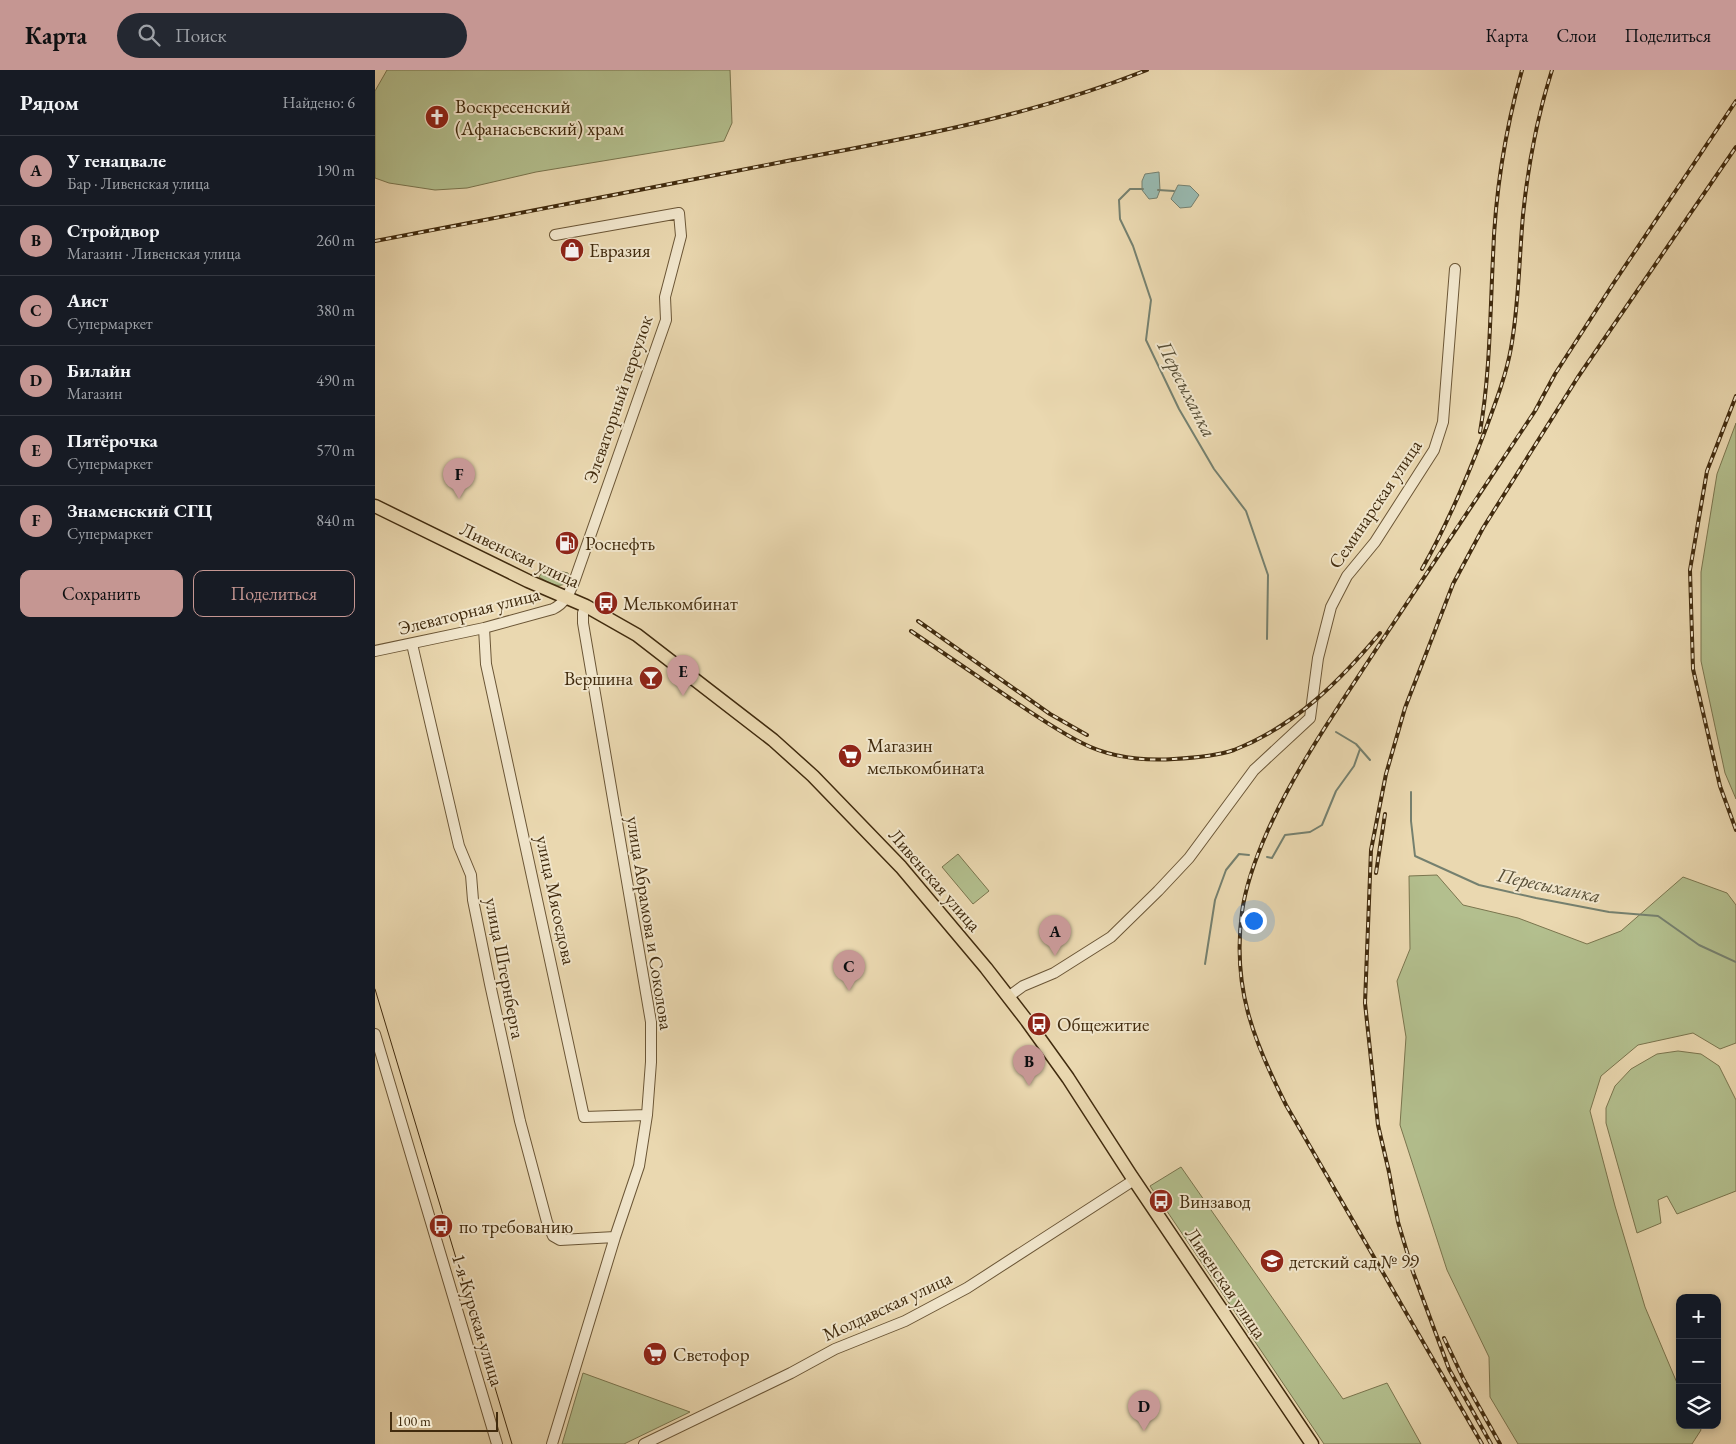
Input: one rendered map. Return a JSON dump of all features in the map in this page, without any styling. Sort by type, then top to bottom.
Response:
[{"type":"main road","name":"Ливенская улица","points":[[375,506],[528,581],[585,606],[637,635],[773,740],[813,776],[901,867],[1008,997],[1068,1078],[1134,1180],[1312,1444]]},
{"type":"street","name":"Элеваторный переулок","points":[[555,235],[679,214],[681,236],[665,297],[666,320],[567,598]]},
{"type":"street","name":"Семинарская улица","points":[[1008,997],[1023,986],[1054,972],[1111,937],[1189,858],[1254,770],[1310,718],[1318,658],[1331,607],[1347,576],[1376,540],[1434,450],[1440,434],[1443,422],[1455,269]]},
{"type":"street","name":"Элеваторная улица","points":[[375,651],[484,628],[553,609],[562,604],[567,598]]},
{"type":"street","name":"улица Абрамова и Соколова","points":[[552,1444],[615,1236],[639,1166],[647,1115],[651,1062],[651,1022],[583,623],[585,606]]},
{"type":"street","name":"улица Мясоедова","points":[[484,628],[486,664],[584,1117],[647,1115]]},
{"type":"street","name":"улица Штернберга","points":[[412,644],[459,846],[471,875],[473,900],[519,1121],[547,1222],[553,1236],[560,1240],[615,1236]]},
{"type":"street","name":"1-я Курская улица","points":[[375,1034],[497,1444]]},
{"type":"street","name":"Молдавская улица","points":[[644,1444],[791,1373],[835,1349],[905,1321],[967,1288],[1134,1180]]},
{"type":"green space","points":[[387,70],[730,70],[732,123],[724,141],[536,172],[467,188],[435,190],[389,183],[375,178],[375,91]]},
{"type":"green space","points":[[1736,423],[1736,799],[1725,773],[1701,661],[1701,572],[1717,474]]},
{"type":"green space","points":[[550,569],[568,573],[569,581],[558,585],[539,577],[544,570]]},
{"type":"green space","points":[[958,854],[989,891],[973,904],[942,867]]},
{"type":"green space","points":[[1437,875],[1463,905],[1518,918],[1587,944],[1621,931],[1683,877],[1727,893],[1736,905],[1736,1043],[1720,1049],[1693,1033],[1638,1045],[1601,1076],[1590,1111],[1615,1206],[1645,1307],[1676,1381],[1676,1429],[1701,1430],[1692,1444],[1518,1444],[1490,1397],[1489,1357],[1447,1270],[1400,1125],[1406,1037],[1397,981],[1410,949],[1409,876]]},
{"type":"green space","points":[[1678,1051],[1701,1054],[1719,1066],[1736,1100],[1736,1191],[1677,1214],[1667,1196],[1658,1200],[1661,1223],[1637,1233],[1606,1123],[1606,1108],[1615,1086],[1631,1069],[1657,1054]]},
{"type":"green space","points":[[1181,1167],[1343,1399],[1387,1383],[1421,1444],[1324,1444],[1150,1186]]},
{"type":"green space","points":[[583,1373],[690,1412],[624,1444],[562,1444]]},
{"type":"water","points":[[1159,172],[1160,190],[1157,198],[1149,199],[1142,190],[1142,181],[1145,174]]},
{"type":"water","points":[[1178,185],[1190,186],[1199,195],[1191,207],[1180,208],[1171,199]]},
{"type":"waterway","name":"Пересыханка","points":[[1143,189],[1130,189],[1119,200],[1120,219],[1133,246],[1151,300],[1146,340],[1179,409],[1214,469],[1246,511],[1268,575],[1267,639]]},
{"type":"waterway","name":"Пересыханка","points":[[1158,190],[1174,191]]},
{"type":"waterway","points":[[1336,732],[1356,744],[1370,760]]},
{"type":"waterway","points":[[1267,857],[1272,858],[1285,835],[1310,832],[1322,825],[1336,791],[1354,766],[1360,749]]},
{"type":"waterway","name":"Пересыханка","points":[[1411,792],[1411,821],[1415,856],[1479,885],[1609,912],[1658,916],[1699,945],[1736,962]]},
{"type":"waterway","points":[[1205,964],[1215,900],[1226,870],[1239,854],[1249,855]]},
{"type":"tram line","points":[[375,989],[512,1444]]},
{"type":"railway","points":[[375,241],[964,126],[1102,87],[1147,70]]},
{"type":"railway","points":[[1480,432],[1488,367],[1494,233],[1499,186],[1506,139],[1522,70]]},
{"type":"railway","points":[[1422,569],[1464,484],[1489,421],[1506,369],[1516,315],[1523,215],[1528,178],[1534,142],[1552,70]]},
{"type":"railway","points":[[1482,1444],[1286,1105],[1274,1081],[1255,1035],[1243,989],[1240,965],[1240,939],[1244,901],[1252,870],[1268,830],[1279,806],[1318,738],[1535,411],[1555,374],[1613,284],[1736,101]]},
{"type":"railway","points":[[1491,1444],[1449,1369],[1413,1272],[1398,1222],[1378,1125],[1365,1003],[1371,850],[1386,774],[1405,708],[1453,584],[1483,528],[1578,377],[1736,147]]},
{"type":"railway","points":[[1736,396],[1707,471],[1690,570],[1693,669],[1720,786],[1736,830]]},
{"type":"railway","points":[[918,621],[1050,714],[1087,735]]},
{"type":"railway","points":[[911,631],[1072,738],[1093,748],[1115,755],[1162,760],[1227,752],[1256,740],[1277,728],[1315,701],[1348,669],[1380,633]]},
{"type":"railway","points":[[1376,873],[1385,814]]},
{"type":"railway","points":[[1444,1338],[1464,1380],[1500,1444]]},
{"type":"place","name":"Воскресенский (Афанасьевский) храм","points":[[437,117]]},
{"type":"place","name":"Евразия","points":[[572,250]]},
{"type":"place","name":"Знаменский СГЦ","points":[[459,499]]},
{"type":"place","name":"Роснефть","points":[[567,543]]},
{"type":"place","name":"Мелькомбинат","points":[[606,603]]},
{"type":"place","name":"Вершина","points":[[651,678]]},
{"type":"place","name":"Пятёрочка","points":[[683,696]]},
{"type":"place","name":"Магазин мелькомбината","points":[[850,756]]},
{"type":"place","name":"У генацвале","points":[[1055,956]]},
{"type":"place","name":"Аист","points":[[849,991]]},
{"type":"place","name":"Общежитие","points":[[1039,1024]]},
{"type":"place","name":"Стройдвор","points":[[1029,1086]]},
{"type":"place","name":"Винзавод","points":[[1161,1201]]},
{"type":"place","name":"по требованию","points":[[441,1226]]},
{"type":"place","name":"детский сад № 99","points":[[1272,1261]]},
{"type":"place","name":"Светофор","points":[[655,1354]]},
{"type":"place","name":"Билайн","points":[[1144,1431]]}]
